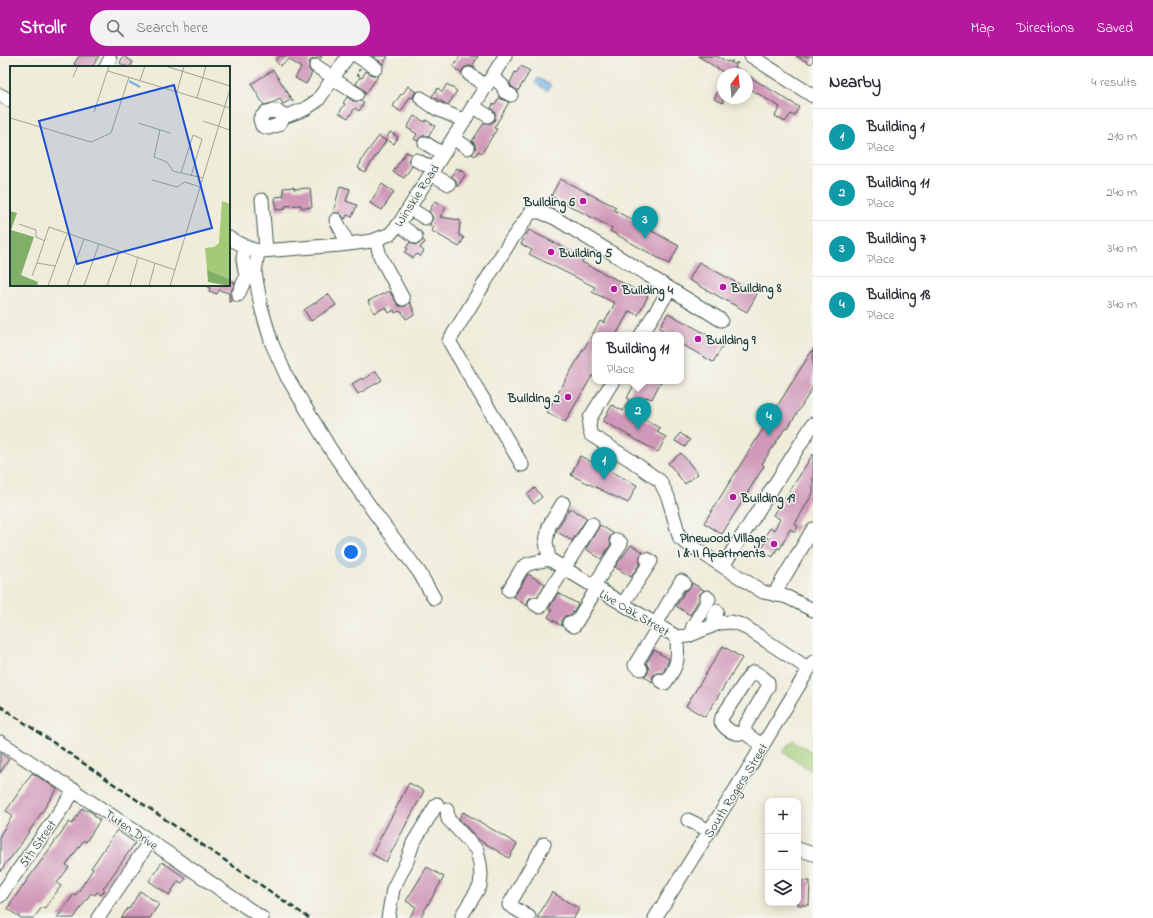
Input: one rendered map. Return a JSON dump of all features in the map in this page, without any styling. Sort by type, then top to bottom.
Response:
[{"type":"street","points":[[284,117],[305,109],[318,100],[348,56]]},
{"type":"street","points":[[357,56],[376,68]]},
{"type":"street","name":"Winskie Road","points":[[256,249],[348,244],[376,240],[390,234],[410,208],[473,106],[481,83],[505,56]]},
{"type":"street","points":[[746,61],[813,96]]},
{"type":"street","points":[[316,66],[331,82],[357,94]]},
{"type":"street","points":[[481,83],[502,85],[505,92],[511,95]]},
{"type":"street","points":[[421,98],[435,108],[458,118],[463,122]]},
{"type":"street","points":[[473,106],[488,116]]},
{"type":"street","points":[[453,138],[468,148]]},
{"type":"street","points":[[425,143],[443,154]]},
{"type":"street","points":[[416,160],[449,184]]},
{"type":"street","points":[[262,200],[256,249],[255,273],[261,307],[272,344],[287,377],[331,450],[374,512],[419,572],[434,598]]},
{"type":"street","points":[[410,208],[425,218]]},
{"type":"street","points":[[522,465],[449,341],[509,243],[531,212],[540,212],[555,218],[721,320]]},
{"type":"street","points":[[336,220],[348,244]]},
{"type":"street","points":[[399,224],[416,237]]},
{"type":"street","points":[[230,238],[256,249]]},
{"type":"street","points":[[376,240],[380,256],[403,299]]},
{"type":"street","points":[[238,295],[246,277],[243,259],[256,249]]},
{"type":"street","points":[[643,332],[670,289]]},
{"type":"street","points":[[611,384],[590,418],[589,428],[591,435],[660,481],[668,497],[680,539],[763,592],[787,597],[813,610]]},
{"type":"street","points":[[723,566],[813,424]]},
{"type":"street","points":[[509,590],[522,568],[528,564],[549,560],[546,542],[549,526],[563,503]]},
{"type":"street","points":[[541,607],[592,524]]},
{"type":"street","points":[[774,594],[813,529]]},
{"type":"street","points":[[569,623],[574,626],[621,543]]},
{"type":"street","points":[[623,604],[650,561],[647,558]]},
{"type":"street","name":"Live Oak Street","points":[[549,560],[677,637],[690,635],[718,617],[742,625],[811,665]]},
{"type":"street","points":[[641,669],[635,665],[681,581],[684,583]]},
{"type":"street","points":[[690,635],[693,626],[709,599],[707,597]]},
{"type":"street","points":[[660,680],[665,683],[675,669],[678,658],[677,637]]},
{"type":"street","name":"South Rogers Street","points":[[655,918],[763,746],[811,665]]},
{"type":"street","points":[[745,733],[744,726],[768,687],[768,682],[754,672],[750,675],[722,717],[721,722],[726,729],[737,734],[745,733],[763,746]]},
{"type":"street","name":"Tuten Drive","points":[[0,742],[150,841],[257,917]]},
{"type":"street","name":"5th Street","points":[[0,896],[74,790]]},
{"type":"street","points":[[388,918],[393,889],[407,862],[414,843],[442,807],[448,819],[477,850],[480,864],[480,886],[463,917]]},
{"type":"street","points":[[688,820],[710,831]]},
{"type":"street","points":[[98,918],[150,841]]},
{"type":"street","points":[[529,917],[509,905],[544,844]]},
{"type":"street","points":[[801,850],[813,854]]},
{"type":"path","points":[[731,63],[732,61],[746,61]]},
{"type":"path","points":[[286,90],[299,112]]},
{"type":"green space","points":[[793,740],[813,753],[813,772],[783,752]]},
{"type":"water","points":[[538,78],[551,85],[547,91],[535,83]]},
{"type":"building","points":[[79,56],[99,56],[93,66],[77,66],[74,64]]},
{"type":"building","points":[[123,56],[133,62],[131,66],[125,66],[120,63]]},
{"type":"building","points":[[280,56],[322,56],[320,59],[313,59],[309,62],[309,69],[312,73],[306,84],[295,78],[301,68],[289,59],[280,66],[275,60]]},
{"type":"building","points":[[372,56],[388,56],[383,64]]},
{"type":"building","points":[[460,56],[478,56],[473,65],[476,67],[466,67],[461,73],[456,70],[457,69],[453,67]]},
{"type":"building","points":[[698,56],[717,56],[736,65],[735,67],[736,68],[717,68]]},
{"type":"building","points":[[796,56],[813,56],[813,60],[811,64]]},
{"type":"building","points":[[521,66],[530,71],[518,91],[511,86],[510,83],[515,72],[516,73]]},
{"type":"building","points":[[273,70],[292,99],[283,104],[280,99],[264,105],[251,84]]},
{"type":"building","points":[[366,71],[372,75],[378,76],[365,95],[364,90],[356,84]]},
{"type":"building","points":[[753,79],[799,107],[794,116],[791,114],[785,122],[775,116],[780,107],[753,91]]},
{"type":"building","points":[[447,84],[457,91],[448,105],[432,96],[438,88],[442,92]]},
{"type":"building","points":[[408,86],[416,92],[413,98],[410,97],[401,112],[393,106]]},
{"type":"building","points":[[717,93],[717,100],[714,99]]},
{"type":"building","points":[[347,97],[353,101],[361,101],[364,103],[359,111],[355,108],[348,118],[339,113],[345,104],[343,103]]},
{"type":"building","points":[[499,98],[509,102],[494,128],[497,129],[482,153],[479,151],[475,156],[472,154],[476,148],[472,141],[484,123],[491,123],[495,120],[495,113],[491,108],[493,104],[495,105]]},
{"type":"building","points":[[414,116],[425,122],[426,120],[435,126],[429,136],[422,136],[417,141],[414,139],[417,134],[407,128]]},
{"type":"building","points":[[390,132],[398,137],[394,144],[386,139]]},
{"type":"building","points":[[379,136],[386,141],[365,172],[358,168],[364,156]]},
{"type":"building","points":[[406,152],[411,154],[408,161],[412,166],[404,178],[393,172]]},
{"type":"building","points":[[457,168],[466,174],[457,187],[456,180],[451,176]]},
{"type":"building","points":[[560,179],[616,207],[614,210],[679,246],[669,264],[610,231],[612,228],[551,196]]},
{"type":"building","points":[[382,184],[394,192],[382,210],[370,203]]},
{"type":"building","points":[[340,186],[350,189],[346,201],[357,205],[352,217],[347,215],[345,219],[340,213],[333,213]]},
{"type":"building","points":[[294,187],[294,189],[310,188],[312,207],[302,208],[301,205],[285,206],[286,209],[276,210],[275,197],[284,196],[283,188]]},
{"type":"building","points":[[435,201],[446,207],[440,217],[460,220],[459,235],[464,238],[459,247],[432,231],[434,227],[429,225],[433,218],[429,211]]},
{"type":"building","points":[[529,230],[584,258],[582,262],[648,296],[638,315],[629,311],[618,332],[594,332],[600,321],[604,323],[615,303],[592,292],[595,287],[529,254],[532,250],[521,244]]},
{"type":"building","points":[[423,240],[425,242],[420,248],[424,251],[420,257],[417,254],[413,258],[405,252],[408,249],[406,248],[410,242],[415,245],[419,244]]},
{"type":"building","name":"Building 8","points":[[699,262],[757,294],[747,312],[689,280]]},
{"type":"building","points":[[230,280],[235,282],[231,292],[231,302],[229,302],[229,293],[219,290],[217,294],[209,291],[210,287],[208,287],[230,286]]},
{"type":"building","points":[[389,291],[399,306],[406,306],[410,302],[415,314],[406,319],[402,312],[399,311],[395,313],[394,310],[389,313],[386,307],[374,313],[368,301]]},
{"type":"building","points":[[328,294],[336,305],[311,321],[304,310]]},
{"type":"building","name":"Building 9","points":[[668,313],[724,344],[713,362],[684,346],[684,332],[666,332],[659,328]]},
{"type":"building","points":[[592,335],[592,376],[565,422],[547,412]]},
{"type":"building","points":[[813,349],[813,387],[788,428],[786,427],[762,464],[764,466],[722,534],[704,523]]},
{"type":"building","points":[[376,371],[382,380],[358,394],[352,384],[362,378],[363,380]]},
{"type":"building","points":[[634,384],[660,384],[652,399],[646,397],[636,415],[660,428],[657,432],[666,437],[658,452],[603,421],[612,405],[623,411],[629,399],[627,398]]},
{"type":"building","points":[[680,433],[690,440],[685,447],[675,441]]},
{"type":"building","points":[[681,453],[698,474],[685,484],[668,463]]},
{"type":"building","points":[[813,454],[813,493],[795,524],[798,526],[795,532],[790,529],[780,549],[777,548],[773,557],[761,550],[768,538],[765,536],[770,528],[774,530],[780,519],[773,515]]},
{"type":"building","points":[[580,456],[637,485],[628,503],[571,475]]},
{"type":"building","points":[[535,488],[542,497],[534,504],[527,495]]},
{"type":"building","points":[[570,508],[587,518],[572,541],[556,531]]},
{"type":"building","points":[[600,525],[613,533],[609,539],[611,544],[601,559],[586,549]]},
{"type":"building","points":[[631,545],[643,552],[640,556],[640,563],[631,577],[615,567]]},
{"type":"building","points":[[528,574],[545,584],[537,597],[531,597],[528,600],[527,606],[514,597]]},
{"type":"building","points":[[692,583],[704,590],[699,595],[699,599],[690,615],[676,606],[685,591],[690,588]]},
{"type":"building","points":[[558,593],[578,604],[571,615],[565,616],[562,619],[562,626],[548,617],[552,610],[549,608]]},
{"type":"building","points":[[723,646],[742,658],[705,717],[686,706]]},
{"type":"building","points":[[654,650],[669,659],[663,673],[656,673],[653,676],[652,682],[644,676],[649,670],[646,663]]},
{"type":"building","points":[[0,753],[9,759],[0,773]]},
{"type":"building","points":[[32,773],[57,789],[19,847],[0,872],[0,835],[13,815],[6,811]]},
{"type":"building","points":[[409,783],[424,791],[386,862],[372,854]]},
{"type":"building","points":[[82,808],[87,811],[88,810],[100,820],[86,842],[84,840],[66,865],[69,867],[57,883],[61,886],[44,909],[42,907],[34,918],[21,918],[8,909],[10,904],[69,822],[72,824]]},
{"type":"building","points":[[463,812],[517,844],[509,858],[478,839],[459,819]]},
{"type":"building","points":[[117,830],[135,843],[103,889],[105,890],[101,895],[97,892],[95,895],[91,893],[74,918],[57,918],[74,894],[76,895],[93,869],[91,868]]},
{"type":"building","points":[[162,862],[186,878],[182,883],[178,881],[169,895],[149,881]]},
{"type":"building","points":[[427,867],[444,877],[420,918],[409,918],[416,907],[406,901]]},
{"type":"building","points":[[801,881],[810,881],[809,905],[801,905]]},
{"type":"building","points":[[140,891],[159,904],[150,918],[121,918],[128,908],[129,909]]},
{"type":"building","points":[[552,892],[579,909],[574,918],[537,918]]},
{"type":"railway","points":[[0,706],[309,918]]},
{"type":"place","name":"Building 6","points":[[583,201]]},
{"type":"place","name":"Building 7","points":[[645,239]]},
{"type":"place","name":"Building 5","points":[[551,252]]},
{"type":"place","name":"Building 8","points":[[723,287]]},
{"type":"place","name":"Building 4","points":[[614,289]]},
{"type":"place","name":"Building 9","points":[[698,339]]},
{"type":"place","name":"Building 2","points":[[568,397]]},
{"type":"place","name":"Building 11","points":[[638,430]]},
{"type":"place","name":"Building 18","points":[[769,436]]},
{"type":"place","name":"Building 1","points":[[604,480]]},
{"type":"place","name":"Building 19","points":[[733,497]]},
{"type":"place","name":"Pinewood Village I & II Apartments","points":[[774,544]]}]
